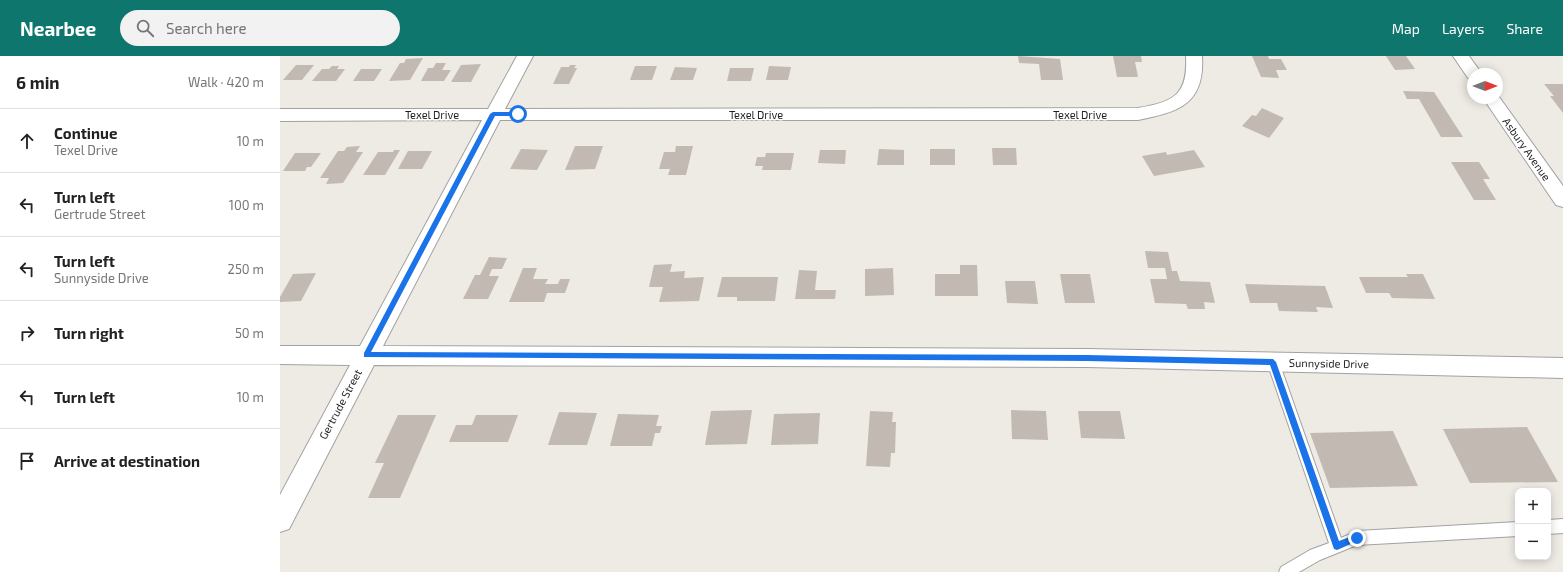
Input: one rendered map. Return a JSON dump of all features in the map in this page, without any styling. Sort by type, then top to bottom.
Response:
[{"type":"street","name":"Gertrude Street","points":[[280,520],[493,114],[525,56]]},
{"type":"street","name":"Texel Drive","points":[[280,115],[1138,114],[1158,111],[1168,107],[1187,94],[1192,87],[1196,70],[1194,56]]},
{"type":"street","points":[[1461,56],[1470,68]]},
{"type":"street","name":"Asbury Avenue","points":[[1495,104],[1563,200]]},
{"type":"street","name":"Sunnyside Drive","points":[[280,355],[1087,358],[1563,368]]},
{"type":"lane","points":[[1273,362],[1337,546]]},
{"type":"lane","points":[[1551,527],[1563,526]]},
{"type":"lane","points":[[1286,572],[1315,555],[1357,538],[1515,529]]},
{"type":"building","points":[[1018,56],[1060,59],[1063,80],[1041,80],[1039,64],[1019,63]]},
{"type":"building","points":[[1113,56],[1141,56],[1142,62],[1135,62],[1138,77],[1117,77]]},
{"type":"building","points":[[1252,56],[1268,56],[1269,59],[1281,59],[1287,70],[1276,70],[1279,78],[1261,77]]},
{"type":"building","points":[[1386,56],[1406,56],[1415,69],[1395,70]]},
{"type":"building","points":[[423,58],[410,80],[389,81],[400,63],[404,63],[406,59]]},
{"type":"building","points":[[436,63],[446,63],[442,70],[451,70],[444,81],[421,81],[428,68],[433,68]]},
{"type":"building","points":[[481,64],[471,82],[451,82],[461,65]]},
{"type":"building","points":[[296,65],[314,65],[302,80],[283,80]]},
{"type":"building","points":[[570,65],[576,65],[574,68],[577,68],[569,84],[553,84],[561,67],[569,67]]},
{"type":"building","points":[[332,66],[339,66],[337,69],[345,69],[336,81],[312,81],[322,69],[329,69]]},
{"type":"building","points":[[635,66],[657,66],[652,80],[630,80]]},
{"type":"building","points":[[769,66],[791,67],[788,80],[766,80]]},
{"type":"building","points":[[675,67],[697,68],[693,80],[670,80]]},
{"type":"building","points":[[730,68],[754,68],[751,81],[727,81]]},
{"type":"building","points":[[361,69],[382,69],[374,81],[353,81]]},
{"type":"building","points":[[1544,84],[1563,84],[1563,113],[1550,96],[1554,96]]},
{"type":"building","points":[[1403,91],[1434,92],[1463,137],[1441,137],[1419,99],[1407,99]]},
{"type":"building","points":[[1262,108],[1284,118],[1269,138],[1242,126],[1252,115],[1256,116]]},
{"type":"building","points":[[360,146],[356,152],[363,152],[343,183],[326,184],[329,178],[320,178],[338,151],[344,151],[347,147]]},
{"type":"building","points":[[575,146],[603,146],[595,169],[565,170]]},
{"type":"building","points":[[676,146],[693,146],[686,175],[668,175],[670,169],[659,169],[664,152],[675,152]]},
{"type":"building","points":[[992,148],[1016,148],[1017,165],[993,165]]},
{"type":"building","points":[[521,149],[548,150],[537,170],[510,169]]},
{"type":"building","points":[[879,149],[904,150],[904,165],[877,165]]},
{"type":"building","points":[[930,149],[955,149],[955,165],[930,165]]},
{"type":"building","points":[[394,150],[400,150],[385,175],[363,175],[378,152],[393,152]]},
{"type":"building","points":[[820,150],[846,150],[845,164],[818,163]]},
{"type":"building","points":[[1194,150],[1205,167],[1154,176],[1142,156],[1166,152],[1167,155]]},
{"type":"building","points":[[408,151],[432,151],[422,169],[398,169]]},
{"type":"building","points":[[295,153],[321,153],[311,167],[307,167],[305,171],[283,171]]},
{"type":"building","points":[[766,153],[794,153],[791,170],[762,170],[763,166],[755,166],[757,157],[765,157]]},
{"type":"building","points":[[1451,162],[1479,162],[1490,179],[1483,179],[1496,200],[1474,200]]},
{"type":"building","points":[[1145,251],[1168,252],[1172,271],[1177,271],[1180,281],[1210,282],[1215,303],[1204,302],[1205,309],[1188,309],[1186,304],[1155,303],[1150,279],[1167,279],[1165,268],[1148,268]]},
{"type":"building","points":[[489,257],[507,258],[502,269],[492,269],[489,276],[499,276],[488,299],[463,299],[475,275],[480,275]]},
{"type":"building","points":[[672,264],[670,272],[685,271],[684,278],[704,277],[699,301],[659,302],[663,287],[649,287],[654,265]]},
{"type":"building","points":[[960,265],[977,265],[978,296],[935,296],[935,274],[960,274]]},
{"type":"building","points":[[523,268],[537,268],[533,279],[548,279],[545,284],[558,284],[560,279],[570,279],[565,293],[547,293],[544,302],[509,302]]},
{"type":"building","points":[[893,268],[894,295],[865,296],[865,269]]},
{"type":"building","points":[[799,270],[817,271],[815,290],[836,290],[835,299],[795,299]]},
{"type":"building","points":[[316,273],[301,301],[280,302],[280,297],[293,274]]},
{"type":"building","points":[[1060,274],[1090,274],[1095,303],[1065,303]]},
{"type":"building","points":[[1406,274],[1423,274],[1435,299],[1392,298],[1389,293],[1366,293],[1359,277],[1408,277]]},
{"type":"building","points":[[722,277],[778,277],[775,301],[737,301],[737,297],[717,297]]},
{"type":"building","points":[[1005,281],[1035,281],[1038,304],[1007,303]]},
{"type":"building","points":[[1245,284],[1325,286],[1333,308],[1316,307],[1318,312],[1279,311],[1277,303],[1250,303]]},
{"type":"building","points":[[752,410],[747,444],[705,445],[711,411]]},
{"type":"building","points":[[1011,410],[1046,411],[1048,440],[1012,439]]},
{"type":"building","points":[[870,411],[893,412],[892,422],[896,422],[895,453],[891,453],[890,467],[866,466]]},
{"type":"building","points":[[1078,411],[1120,411],[1125,439],[1081,438]]},
{"type":"building","points":[[559,412],[597,413],[587,445],[548,445]]},
{"type":"building","points":[[820,413],[818,444],[771,445],[774,414]]},
{"type":"building","points":[[618,414],[659,415],[656,426],[662,426],[660,433],[655,433],[652,446],[610,446]]},
{"type":"building","points":[[398,415],[436,415],[400,498],[368,498],[384,463],[375,463]]},
{"type":"building","points":[[476,415],[518,415],[508,442],[449,442],[456,425],[472,425]]},
{"type":"building","points":[[1527,427],[1558,482],[1470,483],[1443,429]]},
{"type":"building","points":[[1393,431],[1418,486],[1330,488],[1310,433]]},
{"type":"route","points":[[518,114],[493,114],[366,355],[1087,358],[1273,362],[1337,546],[1357,538]]}]
